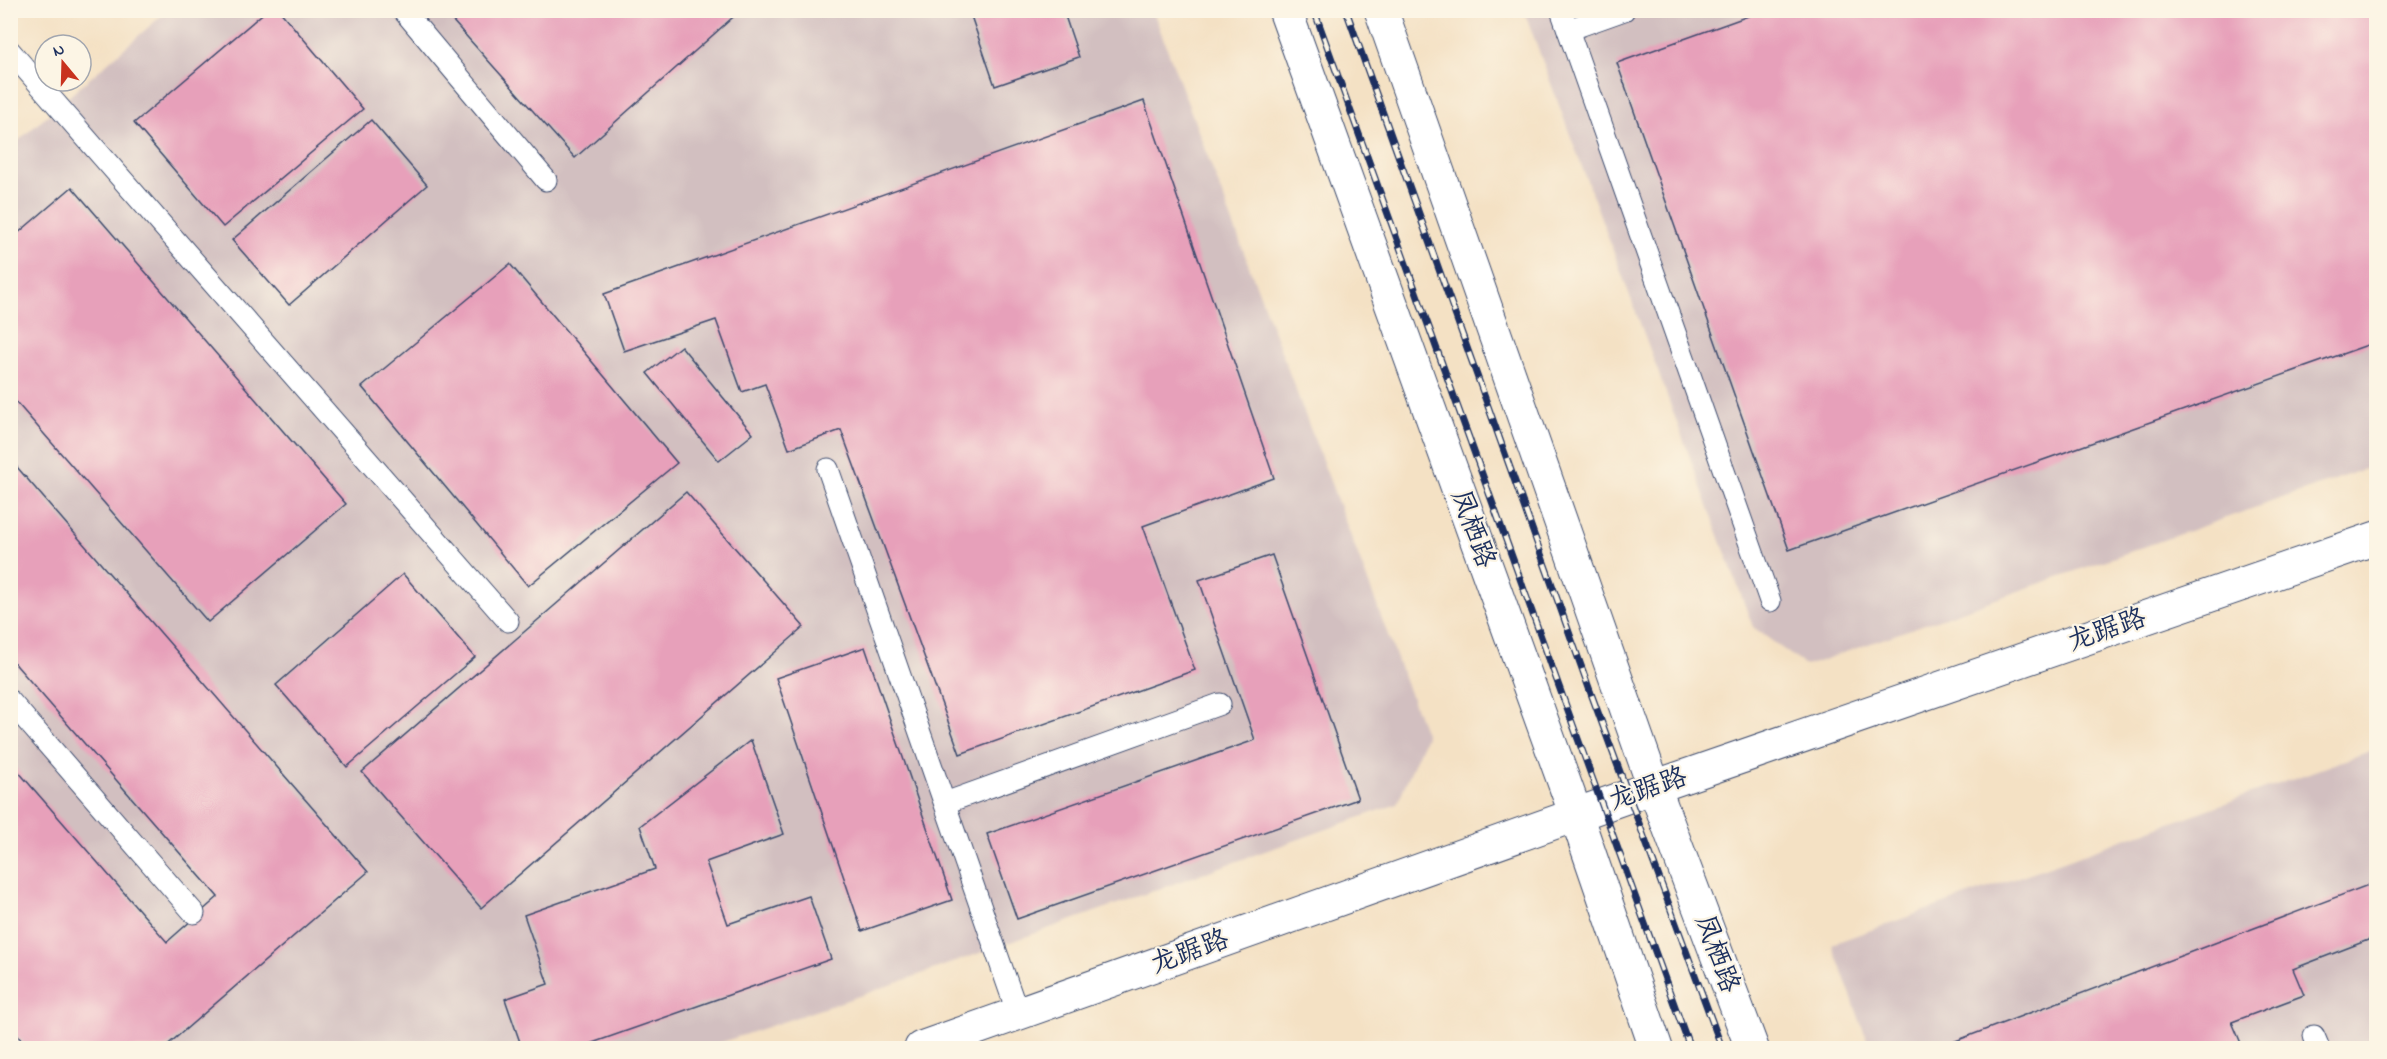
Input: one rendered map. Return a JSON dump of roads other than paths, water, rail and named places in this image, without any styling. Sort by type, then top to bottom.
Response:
[{"type":"main road","name":"凤栖路","points":[[1285,10],[1576,815],[1656,1048]]},
{"type":"main road","name":"凤栖路","points":[[1381,10],[1654,787],[1752,1048]]},
{"type":"main road","name":"龙踞路","points":[[921,1048],[1654,787],[2376,538]]},
{"type":"lane","points":[[403,10],[546,180]]},
{"type":"lane","points":[[1624,10],[1564,20],[1770,602]]},
{"type":"lane","points":[[10,51],[508,621]]},
{"type":"lane","points":[[828,469],[1018,1014]]},
{"type":"lane","points":[[10,701],[194,913]]},
{"type":"lane","points":[[945,803],[1220,704]]},
{"type":"railway","points":[[1314,10],[1690,1048]]},
{"type":"railway","points":[[1346,10],[1589,688],[1722,1048]]}]
